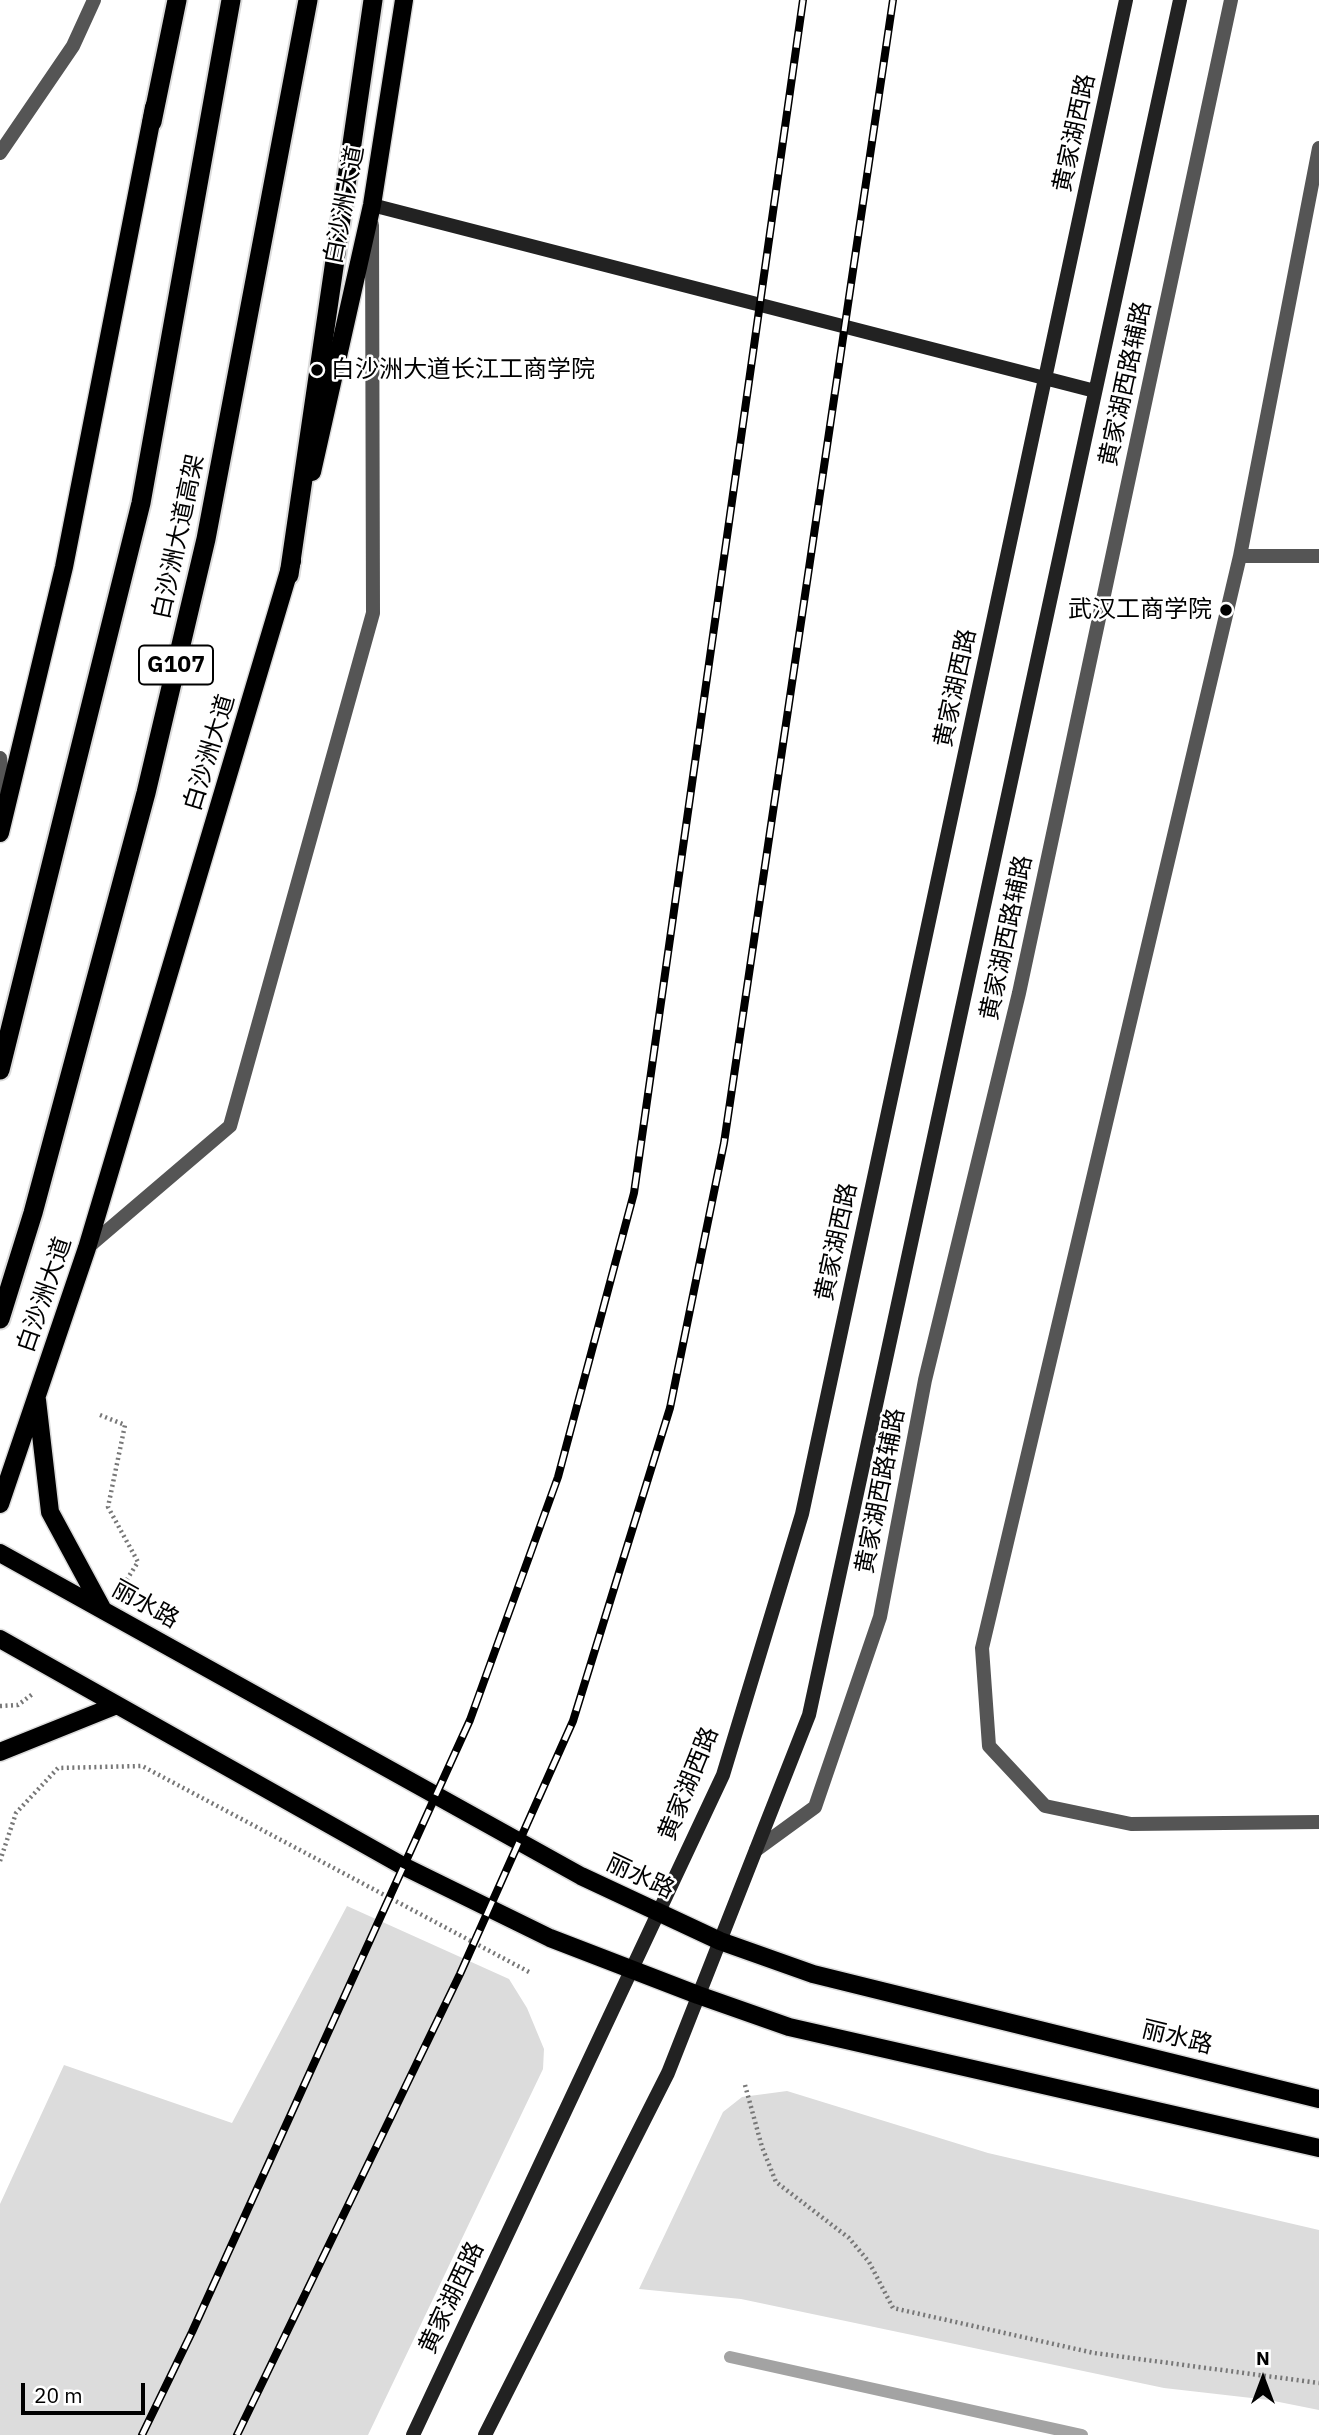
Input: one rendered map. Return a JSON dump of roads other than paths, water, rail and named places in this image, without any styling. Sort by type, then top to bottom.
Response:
[{"type":"highway","points":[[152,122],[177,0]]},
{"type":"highway","name":"白沙洲大道高架","points":[[0,1070],[141,503],[231,0]]},
{"type":"highway","name":"白沙洲大道高架","points":[[0,1319],[33,1213],[146,793],[206,539],[308,0]]},
{"type":"highway","points":[[289,575],[373,0]]},
{"type":"main road","points":[[0,833],[64,567],[152,122],[169,0]]},
{"type":"main road","name":"白沙洲大道","points":[[0,1504],[87,1248],[289,575],[372,205],[404,0]]},
{"type":"main road","name":"黄家湖西路","points":[[413,2435],[723,1775],[802,1514],[1126,0]]},
{"type":"main road","points":[[485,2435],[668,2073],[809,1715],[1180,0]]},
{"type":"main road","points":[[372,205],[1095,391]]},
{"type":"main road","points":[[37,1396],[51,1512],[103,1610]]},
{"type":"main road","name":"丽水路","points":[[0,1553],[581,1876],[720,1941],[813,1973],[1319,2099]]},
{"type":"main road","points":[[0,1639],[403,1866],[550,1938],[789,2027],[1319,2148]]},
{"type":"main road","points":[[0,1752],[117,1705]]},
{"type":"street","points":[[0,153],[73,46],[94,0]]},
{"type":"street","name":"黄家湖西路辅路","points":[[756,1850],[815,1807],[880,1617],[925,1380],[1019,993],[1231,0]]},
{"type":"street","points":[[1319,148],[1240,556],[982,1648],[989,1746],[1045,1806],[1131,1824],[1319,1822]]},
{"type":"street","points":[[87,1248],[230,1126],[373,613],[372,205]]},
{"type":"street","points":[[1240,556],[1319,556]]},
{"type":"street","points":[[0,758],[6,808]]},
{"type":"waterway","points":[[730,2357],[1082,2435]]},
{"type":"railway","points":[[142,2435],[192,2332],[470,1720],[558,1477],[634,1193],[803,0]]},
{"type":"railway","points":[[237,2435],[460,1974],[573,1721],[670,1408],[724,1143],[893,0]]},
{"type":"place","name":"白沙洲大道长江工商学院","points":[[317,370]]},
{"type":"place","name":"武汉工商学院","points":[[1226,610]]}]
